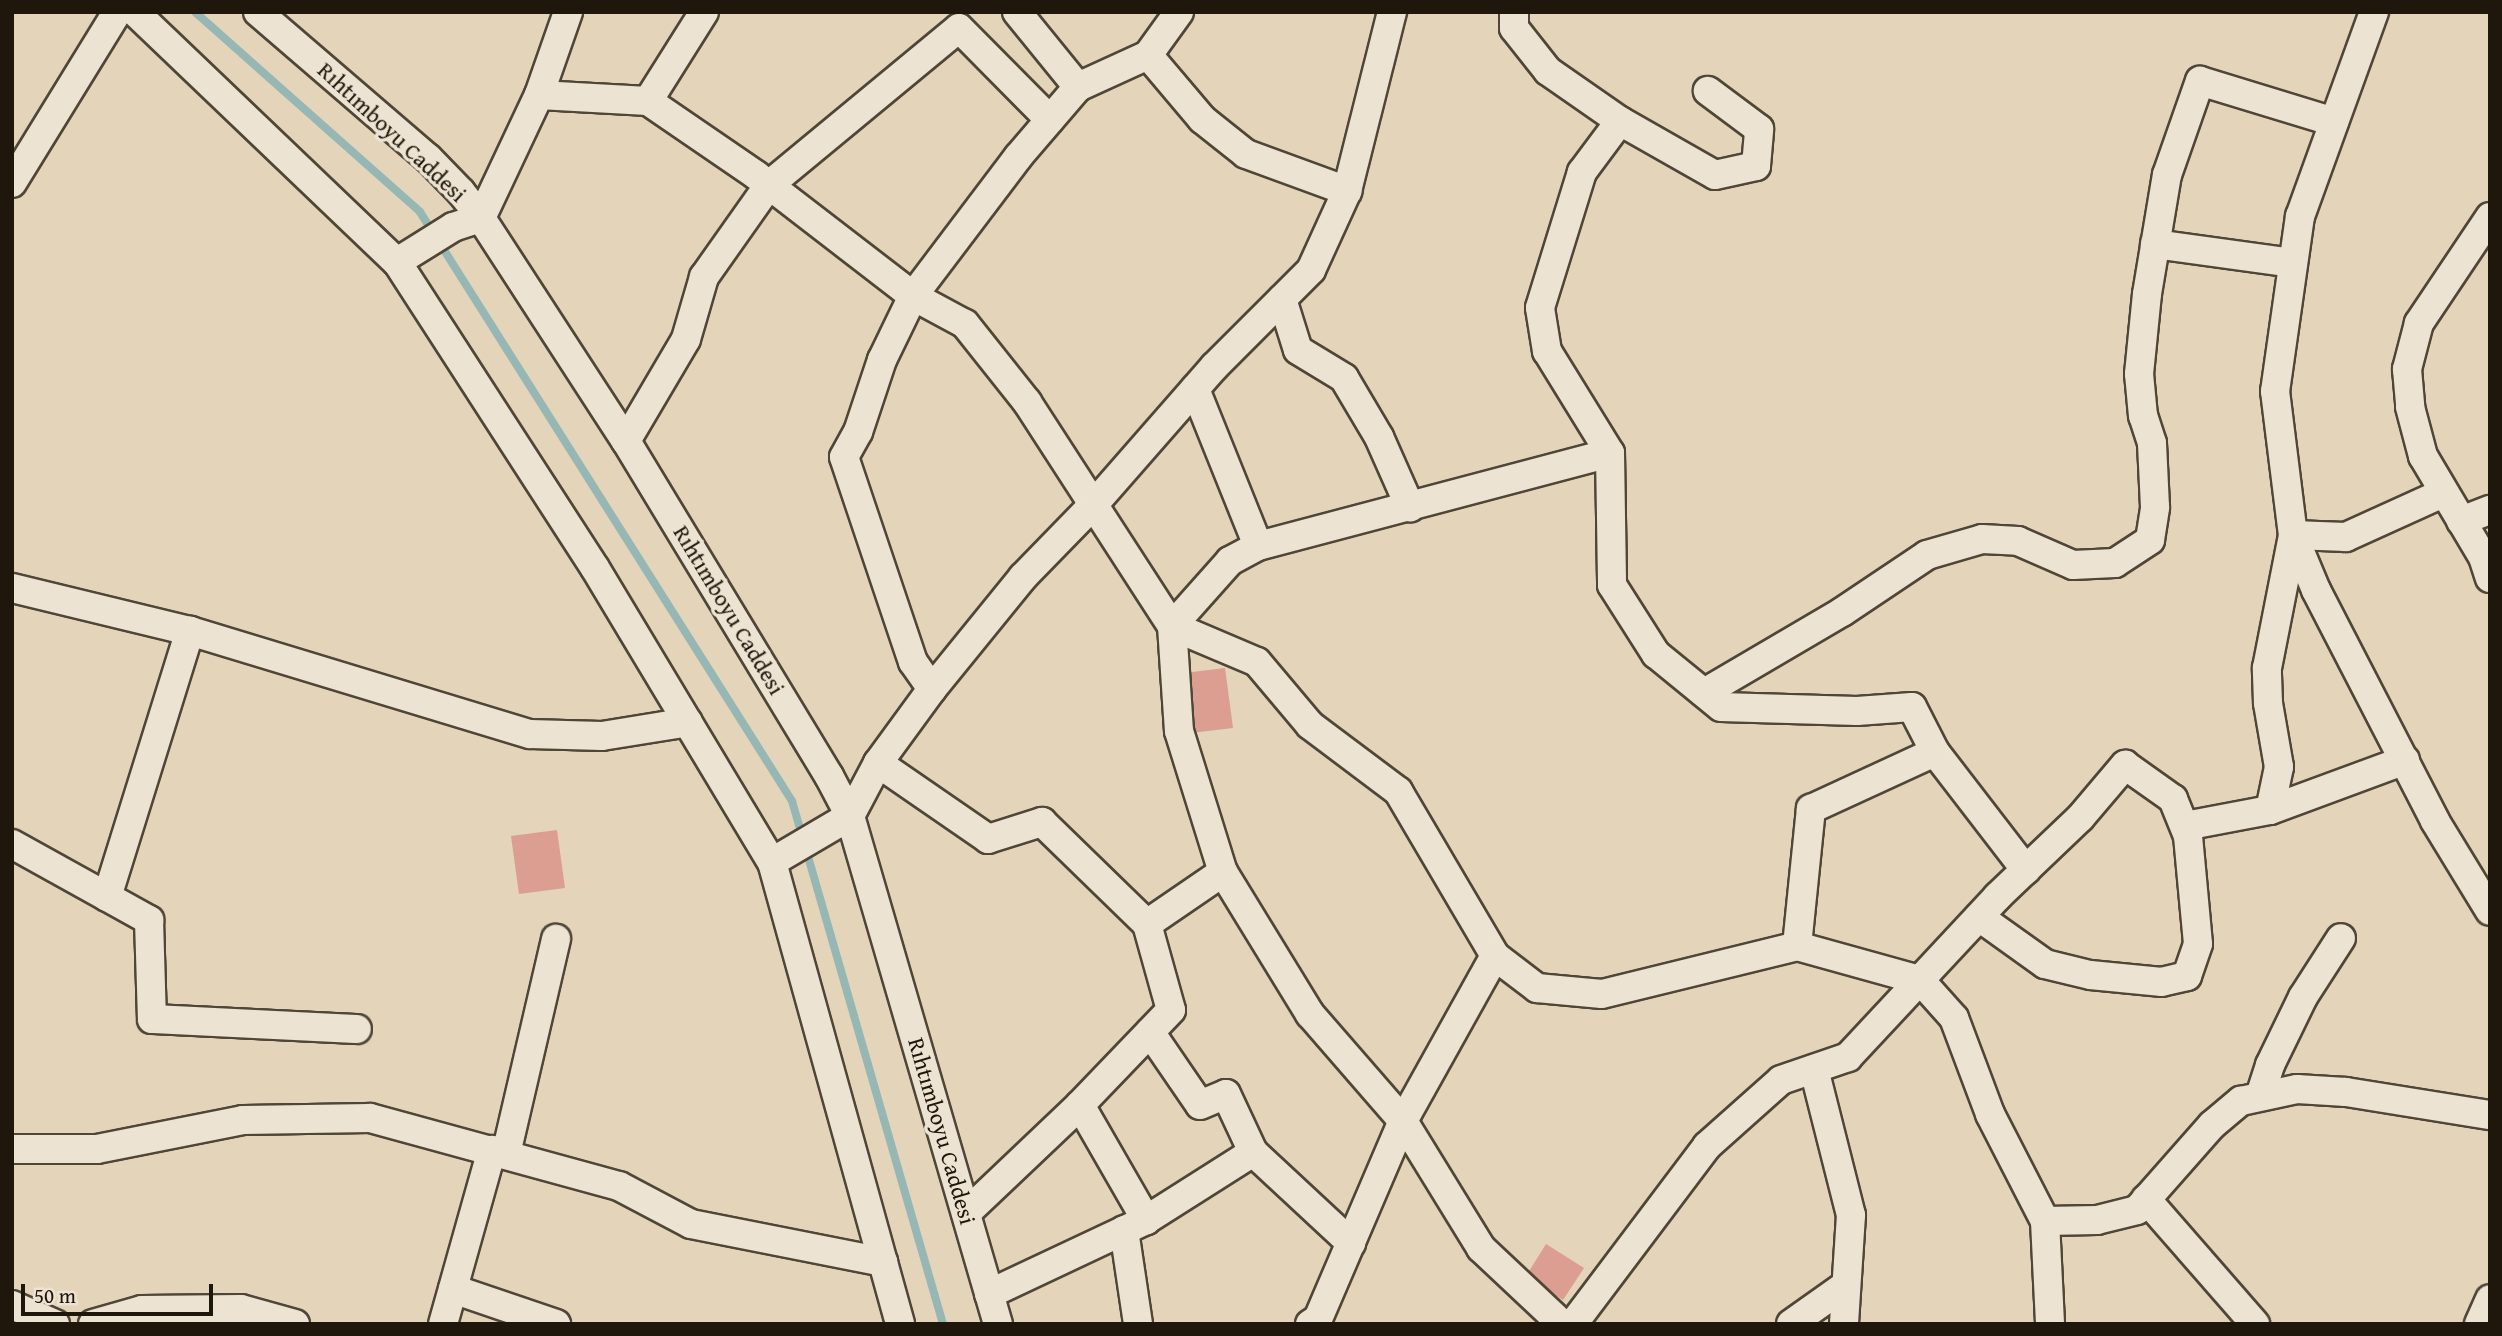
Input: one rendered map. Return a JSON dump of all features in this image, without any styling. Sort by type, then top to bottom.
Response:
[{"type":"street","points":[[12,183],[117,12]]},
{"type":"street","points":[[135,12],[407,256],[688,722],[780,858],[900,1324]]},
{"type":"street","name":"Rıhtımboyu Caddesi","points":[[258,12],[428,158],[461,192],[481,218],[626,442],[850,816],[998,1324]]},
{"type":"street","points":[[407,256],[453,227],[481,218],[539,95],[568,12]]},
{"type":"street","points":[[648,101],[704,12]]},
{"type":"street","points":[[1017,12],[1078,87]]},
{"type":"street","points":[[932,689],[913,662],[845,457],[858,432],[882,360],[913,296],[1078,87],[1148,55],[1179,12]]},
{"type":"street","points":[[780,858],[850,816],[878,763],[932,689],[1023,577],[1095,503],[1195,389],[1311,270],[1347,191],[1392,12]]},
{"type":"street","points":[[1514,12],[1514,28],[1548,71],[1620,121],[1715,175],[1756,166],[1759,129],[1708,91]]},
{"type":"street","points":[[2374,12],[2300,216],[2276,391],[2293,536],[2316,590],[2435,821],[2490,911]]},
{"type":"street","points":[[626,442],[686,339],[705,277],[769,185],[959,29],[1050,120]]},
{"type":"street","points":[[1148,55],[1202,118],[1246,154],[1347,191]]},
{"type":"street","points":[[1704,693],[1842,612],[1927,555],[1982,539],[2018,541],[2073,565],[2115,563],[2150,540],[2155,507],[2152,443],[2143,416],[2139,374],[2155,244],[2167,175],[2200,81],[2334,121]]},
{"type":"street","points":[[539,95],[648,101],[769,185],[913,296],[965,324],[1027,402],[1172,625],[1179,731],[1223,872],[1310,1014],[1403,1121],[1481,1248],[1577,1321],[1707,1146],[1781,1080],[1848,1057],[1979,917],[2080,818],[2125,765],[2174,799],[2188,836],[2198,944],[2188,975],[2162,982],[2090,975],[2045,964],[1979,917]]},
{"type":"street","points":[[1620,121],[1582,172],[1540,308],[1547,351],[1610,453],[1612,585],[1656,654],[1721,707],[1857,711],[1912,707],[1935,752],[2026,870]]},
{"type":"street","points":[[2490,217],[2419,323],[2407,369],[2410,407],[2423,456],[2483,557],[2490,578]]},
{"type":"street","points":[[2155,244],[2293,263]]},
{"type":"street","points":[[1282,299],[1298,350],[1344,378],[1379,437],[1410,507]]},
{"type":"street","points":[[1195,389],[1258,546]]},
{"type":"street","points":[[1172,625],[1230,561],[1258,546],[1610,453]]},
{"type":"street","points":[[2293,536],[2346,537],[2443,493]]},
{"type":"street","points":[[2461,521],[2490,510]]},
{"type":"street","points":[[2270,810],[2279,767],[2268,703],[2267,667],[2293,536]]},
{"type":"street","points":[[12,588],[190,631],[530,734],[603,736],[688,722]]},
{"type":"street","points":[[1172,625],[1257,662],[1310,725],[1398,791],[1494,956],[1537,988],[1602,994],[1797,946],[1920,980],[1954,1018],[1990,1114],[2045,1221],[2050,1324]]},
{"type":"street","points":[[107,897],[190,631]]},
{"type":"street","points":[[1797,946],[1811,809],[1935,752]]},
{"type":"street","points":[[2185,826],[2270,810],[2405,760]]},
{"type":"street","points":[[878,763],[988,839],[1042,821],[1147,925],[1171,1010],[1080,1105],[966,1213]]},
{"type":"street","points":[[12,844],[149,920],[152,1019],[357,1029]]},
{"type":"street","points":[[1147,925],[1223,872]]},
{"type":"street","points":[[2260,1096],[2270,1065],[2303,996],[2341,938]]},
{"type":"street","points":[[443,1324],[499,1152],[556,939]]},
{"type":"street","points":[[1310,1324],[1318,1319],[1403,1121],[1494,956]]},
{"type":"street","points":[[1150,1032],[1200,1105],[1226,1094],[1252,1152],[1351,1243]]},
{"type":"street","points":[[1814,1069],[1851,1215],[1844,1324]]},
{"type":"street","points":[[2045,1221],[2097,1220],[2137,1210],[2212,1125],[2241,1101],[2260,1096],[2297,1089],[2346,1092],[2490,1115]]},
{"type":"street","points":[[1080,1105],[1135,1225],[1138,1324]]},
{"type":"street","points":[[12,1149],[20,1152],[97,1149],[243,1120],[370,1118],[619,1186],[691,1224],[883,1262]]},
{"type":"street","points":[[989,1294],[1135,1225],[1252,1152]]},
{"type":"street","points":[[2146,1199],[2255,1324]]},
{"type":"street","points":[[1791,1324],[1846,1285]]},
{"type":"street","points":[[453,1289],[556,1324]]},
{"type":"street","points":[[2479,1324],[2490,1299]]},
{"type":"street","points":[[12,1305],[55,1324]]},
{"type":"street","points":[[93,1324],[142,1310],[192,1317],[241,1309],[295,1324]]},
{"type":"building","points":[[1225,668],[1233,728],[1191,733],[1184,673]]},
{"type":"building","points":[[557,830],[565,888],[519,894],[511,836]]},
{"type":"building","points":[[1546,1244],[1584,1268],[1563,1300],[1526,1276]]},
{"type":"waterway","points":[[195,12],[420,212],[792,801],[943,1324]]}]
